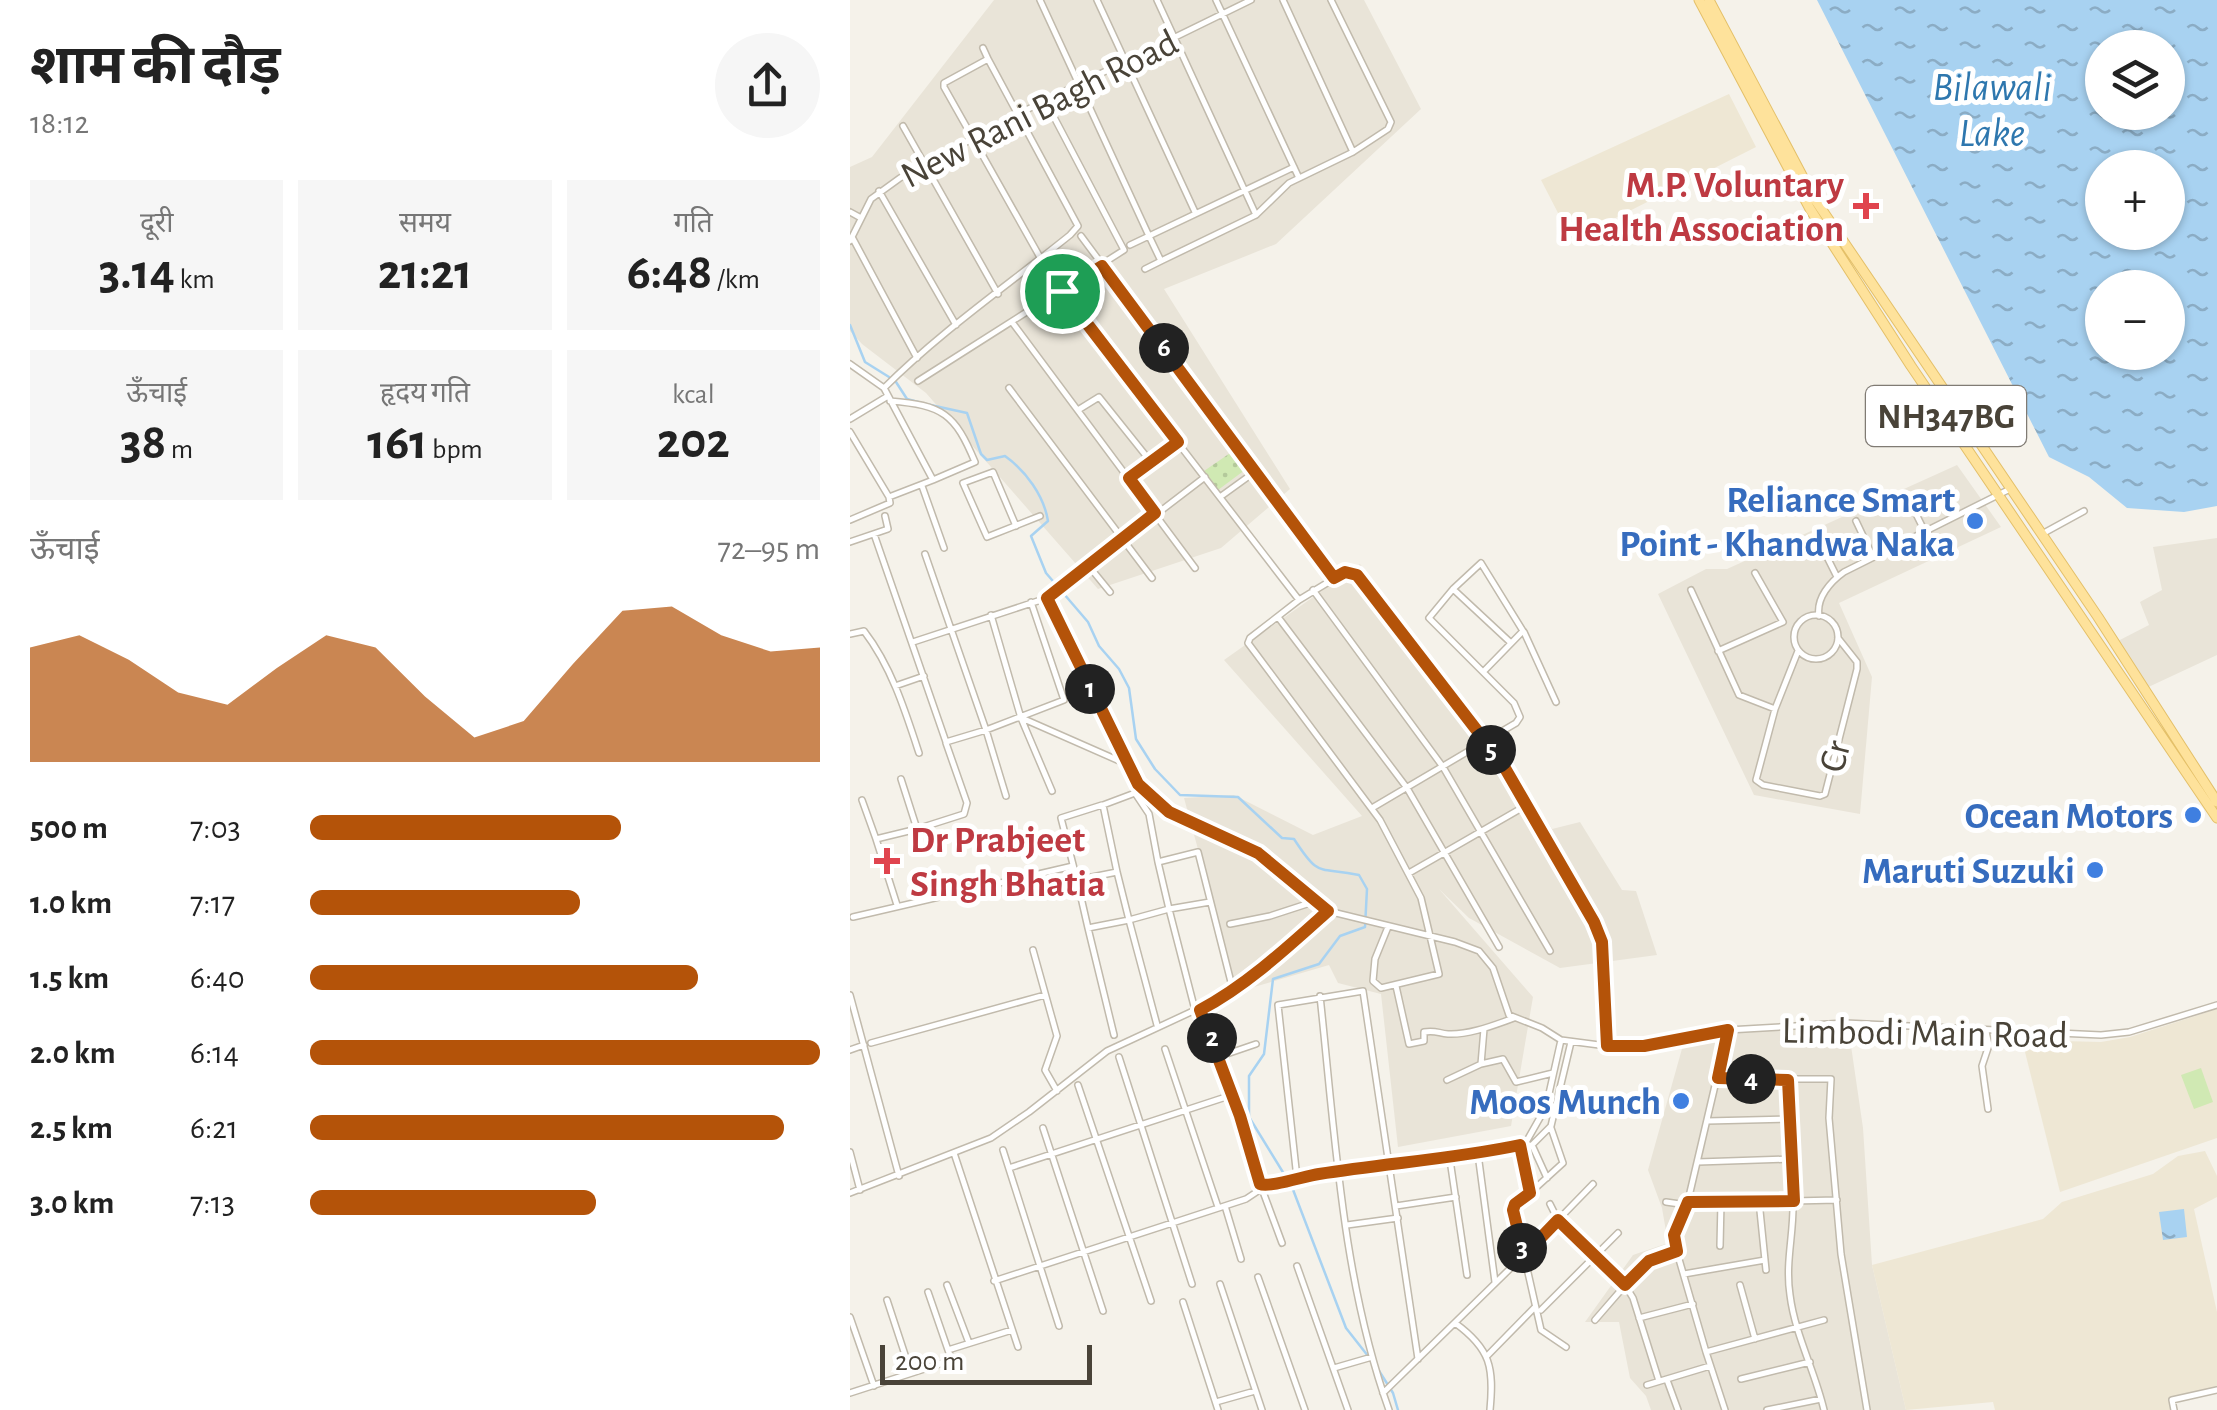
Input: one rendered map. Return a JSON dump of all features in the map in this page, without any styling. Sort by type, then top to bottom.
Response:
[{"type":"main road","name":"NH347BG","points":[[1698,0],[1801,194],[1911,366],[2041,534],[2217,802]]},
{"type":"main road","name":"NH347BG","points":[[1708,0],[1814,198],[2217,818]]},
{"type":"street","points":[[1040,0],[1162,262]]},
{"type":"street","points":[[1097,0],[1196,212]]},
{"type":"street","points":[[1157,0],[1256,214]]},
{"type":"street","points":[[1216,0],[1299,178]]},
{"type":"street","name":"New Rani Bagh Road","points":[[851,239],[879,191],[1045,100],[1251,0]]},
{"type":"street","points":[[1283,0],[1353,152]]},
{"type":"street","points":[[1146,268],[1256,214],[1279,190],[1378,138],[1391,122],[1331,0]]},
{"type":"street","points":[[887,386],[956,325],[1043,262],[1078,226],[982,48]]},
{"type":"street","points":[[988,59],[944,83],[972,139],[1062,291],[1299,600]]},
{"type":"street","points":[[918,381],[1120,254],[1123,246],[1045,100]]},
{"type":"street","points":[[903,126],[998,294]]},
{"type":"street","points":[[1130,245],[1294,167]]},
{"type":"street","points":[[879,191],[956,325]]},
{"type":"street","points":[[850,212],[861,218]]},
{"type":"street","points":[[1081,236],[1334,578]]},
{"type":"street","points":[[851,239],[917,358]]},
{"type":"street","points":[[1012,322],[1195,568]]},
{"type":"street","points":[[850,364],[887,386],[889,398],[934,480]]},
{"type":"street","points":[[1009,388],[1152,578]]},
{"type":"street","points":[[1078,410],[1099,396],[1150,462]]},
{"type":"street","points":[[850,419],[889,398],[948,415],[975,460],[974,464],[889,497]]},
{"type":"street","points":[[850,432],[890,504],[850,520]]},
{"type":"street","points":[[1129,478],[1178,442]]},
{"type":"street","points":[[957,470],[991,547]]},
{"type":"street","points":[[1220,498],[1256,471]]},
{"type":"street","points":[[963,483],[993,472],[1016,526]]},
{"type":"street","points":[[913,642],[1047,598],[1204,477]]},
{"type":"street","points":[[922,486],[944,548]]},
{"type":"street","points":[[1819,616],[1819,602],[1837,577],[2005,492]]},
{"type":"street","points":[[1906,494],[1925,532]]},
{"type":"street","points":[[2041,534],[2084,511]]},
{"type":"street","points":[[850,533],[852,542],[888,528],[886,516]]},
{"type":"street","points":[[987,537],[1040,516]]},
{"type":"street","points":[[1856,521],[1874,557]]},
{"type":"street","points":[[874,534],[967,802],[966,811],[958,818],[876,839]]},
{"type":"street","points":[[1819,541],[1837,577]]},
{"type":"street","points":[[925,554],[1006,796]]},
{"type":"street","points":[[1372,808],[1516,723],[1520,717],[1514,703],[1484,670],[1429,618],[1478,564],[1483,564],[1523,630],[1556,702]]},
{"type":"street","points":[[1088,565],[1110,592]]},
{"type":"street","points":[[1388,927],[1372,981],[1381,988],[1440,974],[1410,873],[1372,808],[1250,649],[1250,638],[1313,590],[1345,572],[1357,575],[1502,763],[1586,908],[1602,942],[1607,1046]]},
{"type":"street","points":[[1755,573],[1783,622],[1796,627]]},
{"type":"street","points":[[1454,588],[1511,643]]},
{"type":"street","points":[[1313,590],[1443,767],[1550,950]]},
{"type":"street","points":[[1691,590],[1738,695],[1775,709]]},
{"type":"street","points":[[1047,598],[1126,764],[1153,800],[1169,812],[1258,853],[1328,911],[1456,942],[1486,957],[1509,1015],[1514,1018]]},
{"type":"street","points":[[946,742],[1062,702],[1064,698],[1030,602]]},
{"type":"street","points":[[992,615],[1021,718],[1052,791]]},
{"type":"street","points":[[1808,616],[1819,616],[1832,623],[1838,638],[1836,647],[1825,658],[1810,659],[1798,651],[1793,637],[1796,627],[1808,616]]},
{"type":"street","points":[[1278,617],[1408,788],[1500,947]]},
{"type":"street","points":[[1718,651],[1783,622]]},
{"type":"street","points":[[850,634],[864,630],[876,647],[919,753]]},
{"type":"street","points":[[1484,670],[1523,630]]},
{"type":"street","name":"Cr","points":[[1798,651],[1775,709],[1756,780],[1763,786],[1823,795],[1857,669],[1857,662],[1838,638]]},
{"type":"street","points":[[895,686],[924,676]]},
{"type":"street","points":[[1021,718],[1126,764]]},
{"type":"street","points":[[901,780],[917,829]]},
{"type":"street","points":[[1114,1035],[1062,818],[1135,793],[1149,814],[1170,909],[1201,1012],[1282,1243]]},
{"type":"street","points":[[862,800],[897,905]]},
{"type":"street","points":[[1103,805],[1157,1025]]},
{"type":"street","points":[[1410,873],[1526,805]]},
{"type":"street","points":[[1158,862],[1198,852],[1234,992]]},
{"type":"street","points":[[853,917],[1073,866]]},
{"type":"street","points":[[1077,880],[1117,872]]},
{"type":"street","points":[[1088,928],[1210,902]]},
{"type":"street","points":[[1230,924],[1313,902]]},
{"type":"street","points":[[850,1193],[991,1138],[1106,1051],[1157,1025],[1201,1012],[1234,992],[1328,911]]},
{"type":"street","points":[[1033,950],[1057,1036],[1045,1070],[1056,1090]]},
{"type":"street","points":[[1396,986],[1409,1044],[1424,1041],[1424,1032],[1436,1029],[1446,1034],[1514,1018]]},
{"type":"street","points":[[1296,1178],[1279,1002],[1362,991],[1418,1359]]},
{"type":"street","points":[[850,1050],[1045,994]]},
{"type":"street","points":[[850,995],[868,1044],[899,1176]]},
{"type":"street","points":[[1320,996],[1356,1287],[1389,1410]]},
{"type":"street","name":"Limbodi Main Road","points":[[1514,1018],[1570,1042],[1644,1046],[1728,1030],[1845,1023],[2069,1035],[2129,1032],[2217,1005]]},
{"type":"street","points":[[1481,1064],[1484,1028]]},
{"type":"street","points":[[1725,1410],[1674,1235],[1687,1204],[1728,1030]]},
{"type":"street","points":[[1986,1032],[1989,1045],[1982,1066],[1988,1108]]},
{"type":"street","points":[[1530,1193],[1526,1145],[1541,1120],[1562,1040]]},
{"type":"street","points":[[1566,1348],[1541,1330],[1513,1210],[1515,1204],[1563,1163],[1550,1126],[1570,1042]]},
{"type":"street","points":[[1218,1057],[1256,1044]]},
{"type":"street","points":[[1165,1049],[1241,1259]]},
{"type":"street","points":[[1119,1058],[1192,1284]]},
{"type":"street","points":[[1446,1080],[1498,1059],[1506,1060],[1516,1082],[1553,1073]]},
{"type":"street","points":[[1718,1078],[1831,1079],[1829,1118],[1848,1304],[1867,1410]]},
{"type":"street","points":[[1788,1080],[1794,1201],[1793,1240],[1787,1258],[1790,1298],[1824,1410]]},
{"type":"street","points":[[1078,1085],[1151,1301]]},
{"type":"street","points":[[1009,1168],[1232,1095]]},
{"type":"street","points":[[1708,1121],[1789,1119]]},
{"type":"street","points":[[994,1280],[1246,1199],[1284,1180],[1526,1145],[1550,1126]]},
{"type":"street","points":[[1043,1128],[1104,1310]]},
{"type":"street","points":[[1526,1145],[1547,1178]]},
{"type":"street","points":[[1003,1150],[1059,1326]]},
{"type":"street","points":[[850,1152],[860,1190]]},
{"type":"street","points":[[954,1154],[1018,1347]]},
{"type":"street","points":[[1478,1154],[1495,1282]]},
{"type":"street","points":[[1450,1158],[1467,1275]]},
{"type":"street","points":[[1698,1162],[1791,1160]]},
{"type":"street","points":[[1383,1393],[1594,1184]]},
{"type":"street","points":[[1396,1206],[1456,1197]]},
{"type":"street","points":[[1666,1202],[1838,1200]]},
{"type":"street","points":[[1759,1201],[1766,1270]]},
{"type":"street","points":[[1720,1246],[1721,1202]]},
{"type":"street","points":[[1550,1204],[1558,1220],[1625,1285],[1678,1410]]},
{"type":"street","points":[[1348,1226],[1398,1218]]},
{"type":"street","points":[[1487,1356],[1618,1233]]},
{"type":"street","points":[[1595,1320],[1649,1261],[1677,1251]]},
{"type":"street","points":[[1684,1274],[1765,1260]]},
{"type":"street","points":[[1298,1266],[1348,1410]]},
{"type":"street","points":[[1258,1277],[1304,1410]]},
{"type":"street","points":[[1220,1284],[1262,1410]]},
{"type":"street","points":[[1740,1285],[1755,1339]]},
{"type":"street","points":[[948,1286],[969,1343]]},
{"type":"street","points":[[850,1393],[952,1360],[928,1292]]},
{"type":"street","points":[[887,1300],[911,1374]]},
{"type":"street","points":[[1183,1302],[1217,1406],[1255,1391]]},
{"type":"street","points":[[1639,1318],[1692,1304]]},
{"type":"street","points":[[850,1318],[874,1386]]},
{"type":"street","points":[[1706,1352],[1824,1320]]},
{"type":"street","points":[[1454,1322],[1487,1356],[1492,1372],[1490,1410]]},
{"type":"street","points":[[948,1350],[1012,1330]]},
{"type":"street","points":[[1334,1368],[1372,1357]]},
{"type":"street","points":[[1741,1379],[1810,1362]]},
{"type":"street","points":[[1647,1385],[1710,1366]]},
{"type":"street","points":[[2174,1410],[2172,1400],[2217,1390]]},
{"type":"street","points":[[1767,1410],[1821,1399]]},
{"type":"shaded area","points":[[994,0],[1364,0],[1421,109],[1276,244],[1164,289],[1290,489],[1221,548],[1098,589],[926,393],[850,331],[850,167],[872,157]]},
{"type":"shaded area","points":[[1729,94],[1756,147],[1572,240],[1541,180]]},
{"type":"shaded area","points":[[1957,465],[2001,527],[1839,603],[1872,677],[1860,814],[1754,795],[1658,594],[1706,569],[1727,569]]},
{"type":"shaded area","points":[[2217,538],[2217,655],[2142,690],[2114,643],[2149,625],[2140,602],[2162,590],[2153,547]]},
{"type":"shaded area","points":[[1360,564],[1499,746],[1552,829],[1580,822],[1622,890],[1636,891],[1657,955],[1560,968],[1469,918],[1439,889],[1533,997],[1511,1126],[1398,1147],[1381,994],[1338,983],[1329,965],[1237,992],[1184,798],[1234,795],[1313,835],[1362,816],[1224,660]]},
{"type":"shaded area","points":[[2217,1009],[2217,1138],[2060,1192],[2022,1040],[2101,1042],[2130,1037]]},
{"type":"shaded area","points":[[1845,1023],[1863,1128],[1872,1265],[1906,1410],[1651,1410],[1646,1396],[1630,1378],[1619,1322],[1585,1322],[1633,1255],[1668,1243],[1662,1208],[1648,1170],[1685,1038],[1728,1030]]},
{"type":"shaded area","points":[[2205,1151],[2217,1176],[2217,1197],[2194,1209],[2217,1312],[2217,1390],[2172,1399],[2174,1410],[1995,1410],[1993,1402],[1906,1410],[1872,1265],[2043,1219],[2062,1202],[2153,1174],[2178,1156]]},
{"type":"green space","points":[[1236,449],[1249,467],[1218,490],[1204,471]]},
{"type":"green space","points":[[2201,1068],[2213,1102],[2194,1109],[2181,1075]]},
{"type":"water","name":"Bilawali Lake","points":[[1817,0],[2217,0],[2217,506],[2184,512],[2127,508],[2089,477],[2049,457]]},
{"type":"water","points":[[2184,1209],[2187,1237],[2163,1240],[2159,1212]]},
{"type":"waterway","points":[[850,325],[865,362],[889,377]]},
{"type":"waterway","points":[[896,382],[907,399],[918,402]]},
{"type":"waterway","points":[[926,404],[967,413],[981,454],[987,460],[1005,456],[1033,485],[1048,521],[1031,536],[1046,573],[1088,622],[1099,646],[1119,669],[1129,688],[1136,739],[1155,769],[1180,795],[1238,797],[1282,838],[1294,839],[1315,866],[1359,875],[1367,889],[1365,927],[1340,936],[1319,964],[1273,979],[1264,1054],[1249,1076],[1249,1117],[1292,1187],[1346,1328],[1368,1356]]},
{"type":"waterway","points":[[1376,1366],[1393,1393],[1398,1410]]},
{"type":"place","name":"M.P. Voluntary Health Association","points":[[1866,206]]},
{"type":"place","name":"Reliance Smart Point - Khandwa Naka","points":[[1975,521]]},
{"type":"place","name":"Ocean Motors","points":[[2193,815]]},
{"type":"place","name":"Dr Prabjeet Singh Bhatia","points":[[887,861]]},
{"type":"place","name":"Maruti Suzuki","points":[[2095,870]]},
{"type":"place","name":"Moos Munch","points":[[1681,1101]]},
{"type":"route","points":[[1102,266],[1334,578],[1351,571],[1357,575],[1502,763],[1602,942],[1607,1046],[1644,1046],[1728,1030],[1718,1078],[1788,1080],[1794,1201],[1688,1202],[1675,1228],[1677,1251],[1649,1261],[1625,1285],[1558,1220],[1524,1255],[1513,1210],[1530,1193],[1520,1145],[1284,1180],[1264,1188],[1260,1184],[1240,1116],[1200,1010],[1234,992],[1328,911],[1258,853],[1169,812],[1138,784],[1047,598],[1155,513],[1129,478],[1178,442],[1062,291],[1102,266]]}]
